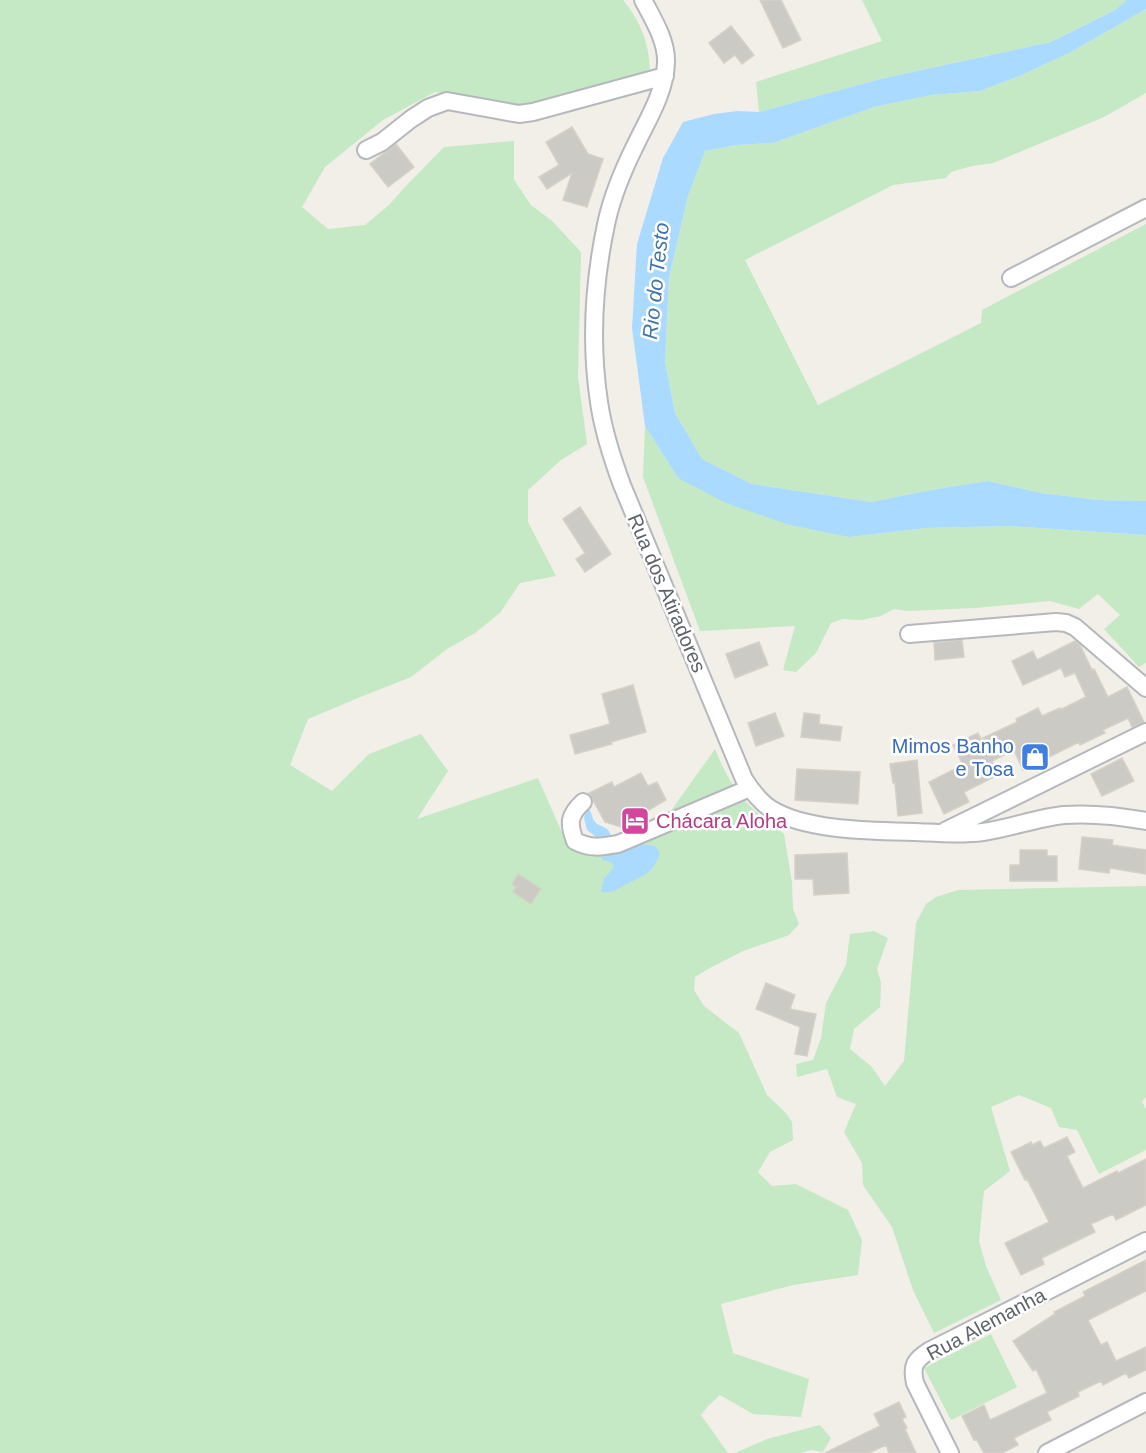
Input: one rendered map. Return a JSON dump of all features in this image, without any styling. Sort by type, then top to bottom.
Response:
[{"type":"street","name":"Rua dos Atiradores","points":[[643,0],[664,44],[665,76],[656,103],[619,182],[608,219],[600,261],[595,311],[594,351],[599,402],[606,438],[622,485],[744,779],[760,800],[771,809],[793,819],[812,824],[880,831],[967,834],[1066,815],[1088,814],[1146,821]]},
{"type":"street","points":[[366,150],[382,142],[428,108],[447,101],[519,114],[665,76]]},
{"type":"street","points":[[1011,278],[1146,208]]},
{"type":"street","points":[[909,634],[1066,623],[1075,627],[1146,688]]},
{"type":"street","points":[[941,833],[1146,732]]},
{"type":"street","points":[[583,802],[571,815],[570,823],[575,840],[591,847],[603,847],[618,844],[750,788]]},
{"type":"street","name":"Rua Alemanha","points":[[950,1453],[915,1383],[914,1364],[920,1357],[1146,1241]]},
{"type":"street","points":[[1047,1453],[1146,1402]]},
{"type":"green space","points":[[0,0],[623,0],[635,16],[646,42],[650,71],[520,107],[435,92],[383,120],[325,167],[302,207],[328,229],[365,225],[389,205],[444,147],[514,141],[514,180],[531,205],[552,221],[581,252],[578,377],[587,444],[561,460],[528,490],[528,522],[556,576],[520,583],[500,613],[411,677],[308,719],[290,765],[332,791],[369,754],[421,734],[448,771],[417,819],[538,778],[563,835],[577,848],[663,822],[715,749],[727,775],[743,799],[784,834],[792,882],[793,909],[799,924],[789,935],[743,951],[695,977],[694,990],[704,1006],[739,1033],[767,1095],[792,1122],[793,1140],[770,1152],[758,1172],[772,1186],[796,1184],[848,1210],[862,1240],[858,1275],[793,1285],[721,1304],[733,1353],[809,1379],[801,1417],[753,1414],[720,1395],[701,1415],[728,1453],[0,1453]]},
{"type":"green space","points":[[862,0],[1127,0],[1115,10],[1051,42],[880,79],[759,112],[756,82],[882,41]]},
{"type":"green space","points":[[1146,9],[1146,93],[1104,117],[993,163],[951,172],[946,178],[893,185],[745,260],[818,405],[981,323],[982,310],[1146,224],[1146,501],[1098,500],[1041,493],[988,481],[871,502],[752,484],[702,459],[675,413],[665,362],[669,279],[688,196],[705,151],[737,145],[773,143],[874,107],[931,95],[980,91],[1022,75],[1071,52]]},
{"type":"green space","points":[[645,426],[678,478],[849,537],[926,528],[1009,526],[1146,535],[1146,663],[1139,667],[1104,629],[1120,615],[1098,594],[1079,609],[1050,601],[975,608],[908,611],[894,609],[881,616],[862,620],[843,619],[831,623],[816,653],[796,672],[783,670],[795,626],[700,631],[643,477]]},
{"type":"green space","points":[[1146,886],[1146,1097],[1142,1102],[1146,1109],[1146,1150],[1099,1174],[1077,1130],[1059,1127],[1051,1108],[1019,1095],[991,1107],[1010,1171],[984,1191],[979,1241],[986,1266],[1001,1300],[934,1333],[913,1290],[892,1227],[863,1185],[862,1163],[844,1132],[856,1104],[837,1097],[827,1069],[797,1077],[796,1064],[813,1060],[821,1038],[826,1003],[846,965],[850,934],[874,931],[888,938],[877,969],[881,983],[880,1007],[854,1029],[850,1049],[871,1066],[885,1086],[904,1061],[916,923],[926,904],[936,897],[958,890]]},
{"type":"green space","points":[[991,1334],[1017,1387],[951,1420],[924,1368]]},
{"type":"green space","points":[[820,1425],[831,1438],[823,1452],[811,1450],[800,1453],[735,1453],[767,1439]]},
{"type":"water","name":"Rio do Testo","points":[[1127,0],[1146,0],[1146,9],[1071,52],[1022,75],[980,91],[931,95],[874,107],[773,143],[737,145],[705,151],[688,196],[669,278],[665,362],[675,413],[702,459],[752,484],[871,502],[988,481],[1041,493],[1098,500],[1146,501],[1146,535],[1009,526],[926,528],[849,537],[790,525],[726,503],[678,478],[645,426],[632,328],[637,244],[663,158],[683,122],[714,114],[737,111],[759,112],[880,79],[1051,42],[1115,10]]},
{"type":"water","points":[[589,809],[595,822],[606,828],[611,838],[599,839],[587,830],[584,818]]},
{"type":"water","points":[[640,844],[655,846],[660,853],[651,870],[615,891],[601,892],[604,879],[614,867],[611,862],[601,860],[602,857]]},
{"type":"building","points":[[760,0],[781,0],[801,40],[783,48]]},
{"type":"building","points":[[731,26],[754,55],[742,64],[735,55],[724,63],[709,43]]},
{"type":"building","points":[[572,127],[588,154],[603,159],[587,207],[563,200],[572,173],[547,189],[539,177],[559,165],[546,142]]},
{"type":"building","points":[[396,144],[414,167],[388,187],[370,164]]},
{"type":"building","points":[[580,507],[611,554],[585,572],[576,559],[585,553],[563,519]]},
{"type":"building","points":[[962,640],[964,657],[935,660],[934,643]]},
{"type":"building","points":[[1075,641],[1080,645],[1108,697],[1127,687],[1144,722],[1132,727],[1128,718],[1103,730],[1105,733],[1080,745],[1079,742],[1023,770],[1014,750],[992,761],[998,775],[964,792],[969,802],[944,814],[929,782],[963,765],[953,745],[978,733],[981,739],[1017,722],[1016,719],[1038,708],[1042,716],[1086,697],[1075,673],[1065,677],[1061,668],[1023,685],[1012,661],[1033,651],[1037,660]]},
{"type":"building","points":[[759,642],[768,665],[735,678],[726,654]]},
{"type":"building","points":[[633,685],[646,732],[575,754],[570,735],[610,724],[602,694]]},
{"type":"building","points":[[775,713],[784,736],[756,746],[748,723]]},
{"type":"building","points":[[804,713],[820,715],[819,724],[842,727],[840,741],[801,737]]},
{"type":"building","points":[[1122,758],[1134,781],[1102,796],[1091,774]]},
{"type":"building","points":[[917,760],[922,813],[898,816],[895,783],[893,783],[890,764]]},
{"type":"building","points":[[797,769],[860,772],[858,804],[795,800]]},
{"type":"building","points":[[641,773],[648,786],[657,782],[666,800],[647,811],[644,822],[627,829],[605,822],[589,793],[612,782],[614,787]]},
{"type":"building","points":[[1082,837],[1113,840],[1112,845],[1146,850],[1146,874],[1110,868],[1109,873],[1079,869]]},
{"type":"building","points":[[1020,850],[1047,850],[1047,856],[1057,856],[1057,881],[1010,881],[1010,865],[1020,865]]},
{"type":"building","points":[[847,853],[849,893],[814,895],[813,879],[795,879],[795,855]]},
{"type":"building","points":[[518,874],[541,889],[531,904],[513,892],[516,887],[512,884]]},
{"type":"building","points":[[766,983],[795,995],[790,1009],[816,1014],[807,1056],[795,1054],[800,1027],[756,1009]]},
{"type":"building","points":[[1067,1137],[1075,1152],[1067,1156],[1083,1188],[1146,1159],[1146,1205],[1116,1220],[1113,1214],[1091,1224],[1095,1232],[1042,1258],[1044,1264],[1021,1275],[1005,1243],[1049,1222],[1011,1152],[1031,1142],[1032,1145],[1040,1141],[1044,1148]]},
{"type":"building","points":[[1146,1260],[1146,1291],[1088,1320],[1101,1345],[1107,1342],[1116,1361],[1146,1347],[1146,1370],[1129,1378],[1126,1373],[1103,1385],[1101,1381],[1078,1392],[1079,1396],[1047,1412],[1051,1420],[1014,1438],[1018,1445],[1002,1453],[984,1453],[976,1439],[974,1440],[962,1416],[984,1405],[990,1420],[1047,1393],[1036,1369],[1033,1371],[1013,1341],[1055,1314],[1054,1312],[1085,1296],[1083,1292]]},
{"type":"building","points":[[899,1402],[906,1417],[902,1419],[907,1428],[905,1429],[916,1453],[889,1453],[886,1445],[869,1453],[825,1453],[880,1426],[874,1414]]},
{"type":"place","name":"Mimos Banho e Tosa","points":[[1035,757]]},
{"type":"place","name":"Chácara Aloha","points":[[635,821]]}]
